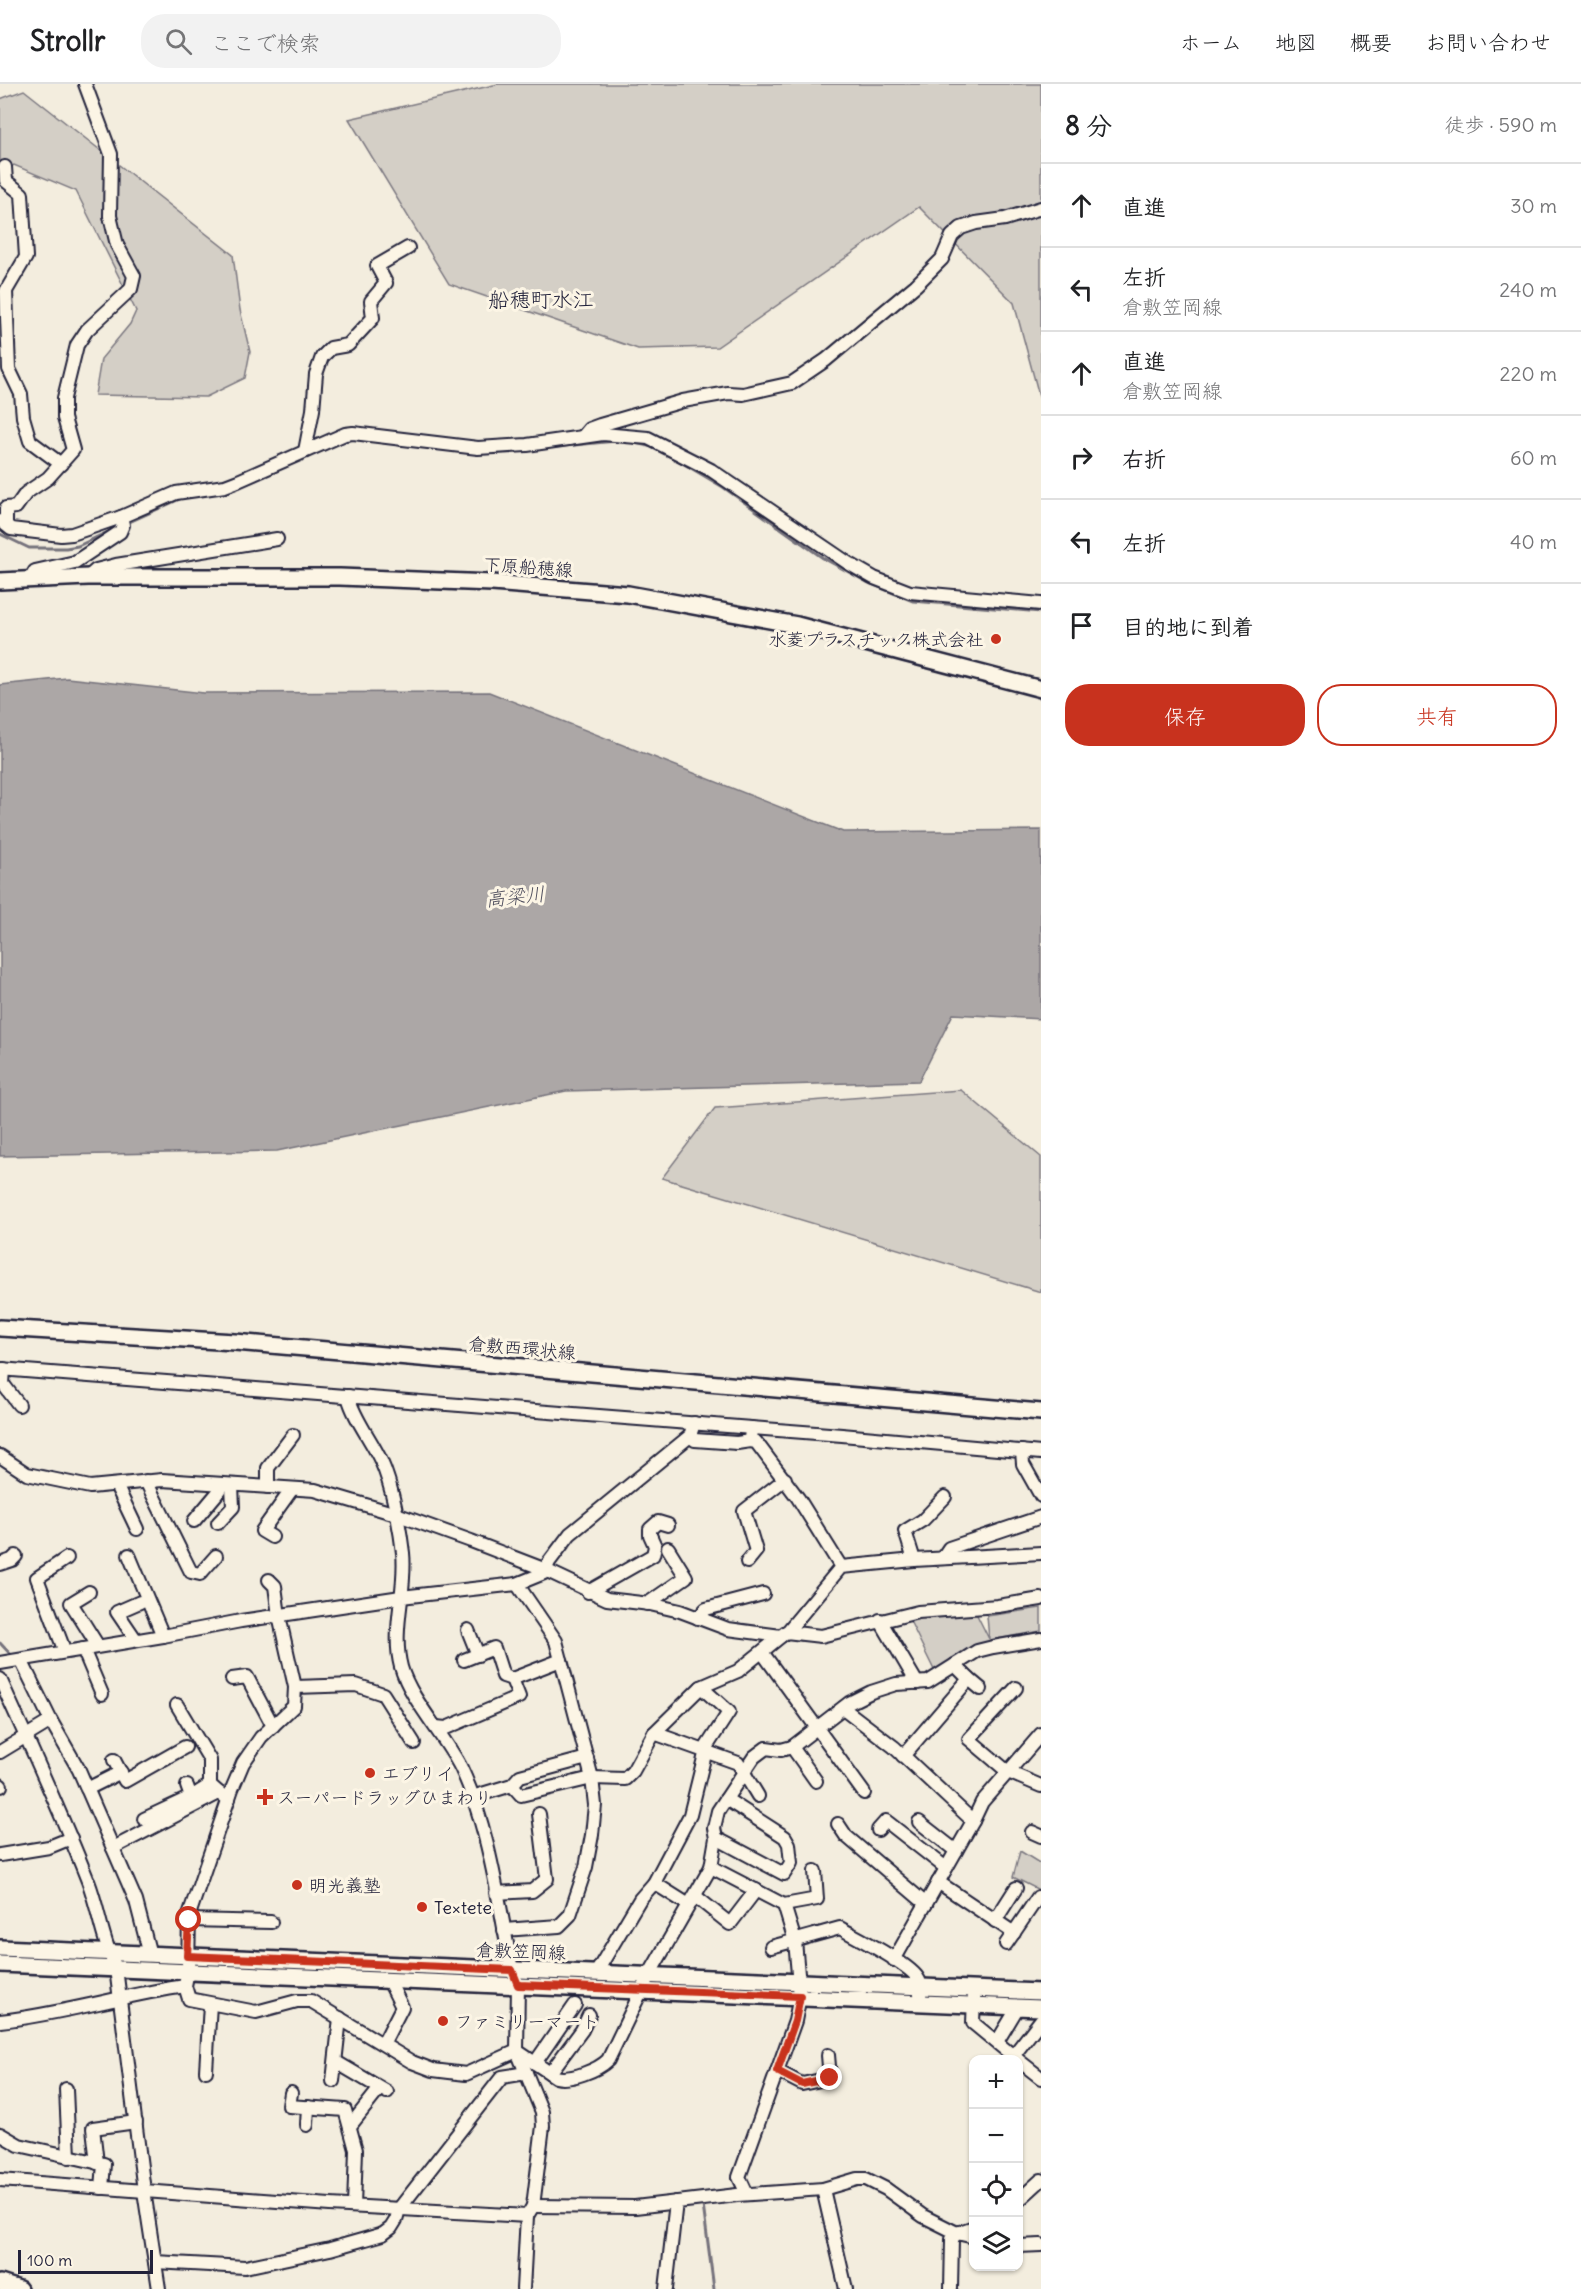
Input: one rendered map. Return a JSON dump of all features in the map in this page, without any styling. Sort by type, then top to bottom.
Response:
[{"type":"main road","name":"下原船穂線","points":[[0,581],[88,578],[340,577],[492,583],[628,594],[797,625],[1041,689]]},
{"type":"main road","name":"倉敷西環状線","points":[[0,1328],[235,1342],[1041,1412]]},
{"type":"main road","name":"倉敷笠岡線","points":[[0,1948],[150,1955],[188,1963],[388,1979],[518,1985],[642,1990],[800,1990],[920,1995],[975,1990],[1041,1992]]},
{"type":"main road","name":"倉敷笠岡線","points":[[0,1964],[116,1968],[188,1963],[512,1970],[649,1976],[800,1990]]},
{"type":"main road","name":"倉敷笠岡線","points":[[920,1995],[973,2006],[1041,2008]]},
{"type":"main road","points":[[0,2283],[19,2289]]},
{"type":"street","points":[[85,84],[111,154],[110,216],[117,245],[134,276],[131,289],[87,330],[77,345],[64,398],[64,418],[73,450],[48,478],[26,492],[16,507],[3,506],[3,522],[7,528],[61,535],[122,521],[184,490],[232,483],[345,434],[353,433],[478,448],[527,445],[603,434],[629,435],[648,438],[711,470],[848,563],[874,578],[910,592],[1041,603]]},
{"type":"street","points":[[5,168],[6,180],[22,194],[26,257],[6,291],[9,369],[21,394],[23,417],[30,441],[61,464]]},
{"type":"street","points":[[583,436],[590,429],[600,425],[683,401],[728,393],[743,394],[792,383],[833,355],[916,285],[942,259],[952,236],[961,228],[976,223],[1005,219],[1041,208]]},
{"type":"street","points":[[305,451],[314,410],[316,374],[322,357],[331,348],[348,345],[373,318],[371,302],[386,283],[377,266],[408,248]]},
{"type":"street","points":[[30,580],[35,571],[75,562],[120,532],[122,521]]},
{"type":"street","points":[[88,578],[96,570],[116,565],[277,539]]},
{"type":"street","points":[[19,1404],[3,1384],[3,1371],[693,1429]]},
{"type":"street","points":[[350,1400],[381,1460],[396,1514],[403,1555],[399,1642],[401,1666],[412,1691],[457,1760],[472,1797],[483,1830],[512,1970],[518,1985],[517,2051],[542,2112],[543,2126],[530,2211],[523,2289]]},
{"type":"street","points":[[693,1429],[696,1440],[737,1443],[751,1434],[1022,1454],[1041,1453]]},
{"type":"street","points":[[0,1663],[279,1614],[401,1595],[517,1584],[538,1577],[545,1571],[570,1534],[693,1429]]},
{"type":"street","points":[[751,1434],[784,1479],[841,1567]]},
{"type":"street","points":[[268,1487],[268,1468],[293,1435]]},
{"type":"street","points":[[1022,1454],[1041,1496]]},
{"type":"street","points":[[0,1456],[27,1474],[90,1487],[146,1481],[187,1480],[227,1485],[315,1490],[396,1514],[471,1541],[541,1568],[607,1599],[650,1602],[700,1615],[728,1629],[821,1636],[918,1612],[998,1606],[1041,1599]]},
{"type":"street","points":[[747,1562],[756,1551],[744,1511],[784,1479]]},
{"type":"street","points":[[146,1481],[190,1572],[200,1574],[216,1556]]},
{"type":"street","points":[[116,1485],[137,1529]]},
{"type":"street","points":[[194,1521],[227,1485]]},
{"type":"street","points":[[218,1523],[233,1507],[227,1485]]},
{"type":"street","points":[[272,1537],[262,1531],[292,1489]]},
{"type":"street","points":[[914,1560],[905,1531],[923,1520],[945,1497]]},
{"type":"street","points":[[944,1557],[949,1548],[1041,1518]]},
{"type":"street","points":[[590,1590],[652,1555],[655,1546],[650,1536],[650,1529],[658,1522],[668,1525]]},
{"type":"street","points":[[650,1602],[686,1577],[668,1548]]},
{"type":"street","points":[[512,1785],[521,1795],[592,1778],[625,1779],[633,1771],[654,1732],[700,1687],[738,1671],[784,1633],[841,1567],[944,1557],[1041,1553]]},
{"type":"street","points":[[129,1555],[162,1634]]},
{"type":"street","points":[[0,1564],[16,1556]]},
{"type":"street","points":[[64,1651],[37,1578],[67,1558]]},
{"type":"street","points":[[113,1848],[219,1792],[261,1737],[294,1706],[295,1687],[275,1586],[269,1580]]},
{"type":"street","points":[[504,1930],[559,1926],[570,1915],[586,1867],[595,1805],[592,1778],[556,1641],[517,1584]]},
{"type":"street","points":[[89,1592],[71,1603],[98,1646]]},
{"type":"street","points":[[700,1615],[706,1609],[763,1594]]},
{"type":"street","points":[[136,1640],[117,1612],[140,1602]]},
{"type":"street","points":[[881,1623],[917,1683]]},
{"type":"street","points":[[468,1630],[478,1655]]},
{"type":"street","points":[[517,2051],[563,2079],[602,2066],[608,2060],[649,1976],[711,1867],[716,1838],[714,1828],[718,1811],[754,1757],[766,1749],[781,1750],[792,1747],[843,1708],[871,1692],[896,1684],[928,1682],[977,1651],[1041,1640]]},
{"type":"street","points":[[464,1660],[494,1648],[503,1676],[512,1679],[561,1660]]},
{"type":"street","points":[[83,1649],[102,1694]]},
{"type":"street","points":[[762,1652],[864,1793]]},
{"type":"street","points":[[21,1660],[79,1770],[136,1901],[150,1955]]},
{"type":"street","points":[[954,1665],[981,1689]]},
{"type":"street","points":[[232,1679],[247,1677],[273,1726]]},
{"type":"street","points":[[0,1679],[71,1838],[94,1898],[109,1953],[116,1968],[122,1998],[144,2190],[159,2289]]},
{"type":"street","points":[[436,1727],[446,1728],[519,1697],[512,1679]]},
{"type":"street","points":[[903,1755],[969,1679]]},
{"type":"street","points":[[295,1687],[356,1685],[383,1694],[414,1743]]},
{"type":"street","points":[[596,1973],[640,1899],[654,1883],[690,1815],[707,1746],[729,1712],[700,1687]]},
{"type":"street","points":[[1016,1688],[969,1739],[1008,1772],[1041,1786]]},
{"type":"street","points":[[177,1705],[210,1760],[219,1792],[189,1920],[185,1986],[189,2000],[256,2013],[297,2001],[310,2001],[412,2062],[433,2070],[466,2074],[517,2051]]},
{"type":"street","points":[[843,1708],[903,1755],[973,1821]]},
{"type":"street","points":[[0,1752],[51,1720]]},
{"type":"street","points":[[654,1732],[738,1763],[758,1796]]},
{"type":"street","points":[[894,1960],[982,1802],[1041,1734]]},
{"type":"street","points":[[114,1760],[125,1780],[185,1747]]},
{"type":"street","points":[[792,1747],[816,1781]]},
{"type":"street","points":[[472,1797],[512,1785],[520,1776],[587,1758]]},
{"type":"street","points":[[87,1789],[121,1772]]},
{"type":"street","points":[[144,1819],[189,1792],[219,1792]]},
{"type":"street","points":[[716,1838],[784,1874],[791,1863],[789,1844],[785,1837],[726,1799]]},
{"type":"street","points":[[496,1893],[532,1891],[547,1879],[539,1814]]},
{"type":"street","points":[[878,1830],[886,1821],[946,1868]]},
{"type":"street","points":[[919,1822],[956,1851]]},
{"type":"street","points":[[838,1824],[846,1836],[926,1904]]},
{"type":"street","points":[[0,1856],[49,1847],[71,1838]]},
{"type":"street","points":[[711,1867],[784,1905],[816,1899],[815,1871]]},
{"type":"street","points":[[938,1882],[995,1921],[1010,1939],[1038,1897]]},
{"type":"street","points":[[654,1883],[692,1900],[730,1924],[756,1890]]},
{"type":"street","points":[[995,1921],[1016,1888]]},
{"type":"street","points":[[747,2194],[739,2177],[795,2021],[800,1990],[795,1941],[784,1905]]},
{"type":"street","points":[[189,1920],[271,1922]]},
{"type":"street","points":[[771,1947],[840,1928],[918,1977],[920,1995]]},
{"type":"street","points":[[383,2044],[402,2007],[388,1979]]},
{"type":"street","points":[[0,2021],[55,2014],[185,1986]]},
{"type":"street","points":[[975,1990],[973,2024],[1012,2055]]},
{"type":"street","points":[[206,2071],[210,2004]]},
{"type":"street","points":[[535,2063],[575,2005]]},
{"type":"street","points":[[997,2042],[1018,2007]]},
{"type":"street","points":[[550,2073],[582,2030],[589,2015]]},
{"type":"street","points":[[333,2081],[340,2018]]},
{"type":"street","points":[[1019,2055],[1041,2020]]},
{"type":"street","points":[[777,2071],[802,2084],[830,2078],[828,2055]]},
{"type":"street","points":[[336,2062],[382,2092],[350,2126]]},
{"type":"street","points":[[1023,2064],[1041,2078]]},
{"type":"street","points":[[155,2262],[246,2266],[330,2249],[383,2234],[392,2228],[399,2209],[502,2078],[526,2073]]},
{"type":"street","points":[[66,2089],[69,2157]]},
{"type":"street","points":[[291,2093],[290,2106],[345,2110],[356,2150],[354,2206]]},
{"type":"street","points":[[307,2125],[308,2107]]},
{"type":"street","points":[[97,2163],[93,2128],[136,2122]]},
{"type":"street","points":[[0,2134],[19,2145],[104,2164],[102,2188]]},
{"type":"street","points":[[0,2180],[399,2209],[530,2211],[635,2207],[747,2194],[823,2189],[857,2179],[866,2179],[886,2189],[923,2216],[957,2233],[969,2236]]},
{"type":"street","points":[[1023,2196],[1041,2180]]},
{"type":"street","points":[[823,2189],[846,2289]]},
{"type":"street","points":[[666,2289],[676,2202]]},
{"type":"street","points":[[951,2289],[952,2239],[957,2233],[969,2228]]},
{"type":"street","points":[[1023,2246],[1041,2245]]},
{"type":"shaded area","points":[[498,84],[1041,84],[1041,403],[1014,303],[919,207],[717,347],[638,349],[449,284],[349,119]]},
{"type":"shaded area","points":[[24,90],[233,255],[240,310],[250,352],[245,378],[206,397],[95,395],[101,359],[130,324],[136,311],[76,191],[14,165],[0,173],[0,99]]},
{"type":"shaded area","points":[[961,1090],[1041,1157],[1041,1292],[662,1178],[715,1108]]},
{"type":"shaded area","points":[[1041,1608],[1041,1631],[990,1640],[993,1648],[937,1676],[909,1619],[976,1613],[989,1639],[987,1616]]},
{"type":"shaded area","points":[[1020,1851],[1041,1864],[1041,1891],[1013,1877]]},
{"type":"water","name":"高梁川","points":[[67,678],[204,693],[489,692],[843,832],[1041,830],[1041,1019],[953,1014],[919,1081],[566,1091],[277,1151],[0,1156],[0,685]]},
{"type":"waterway","points":[[553,447],[616,441]]},
{"type":"waterway","points":[[631,442],[657,448],[723,487],[823,558],[867,582],[913,601],[1041,612]]},
{"type":"waterway","points":[[404,445],[448,450]]},
{"type":"waterway","points":[[482,453],[517,451]]},
{"type":"waterway","points":[[125,524],[182,498]]},
{"type":"waterway","points":[[0,534],[29,548],[66,548],[78,546],[116,528]]},
{"type":"waterway","points":[[325,1400],[345,1402]]},
{"type":"waterway","points":[[355,1403],[459,1411]]},
{"type":"waterway","points":[[0,1643],[13,1657]]},
{"type":"waterway","points":[[714,2289],[703,2205],[716,2203]]},
{"type":"place","name":"水菱プラスチック株式会社","points":[[996,639]]},
{"type":"place","name":"エブリイ","points":[[370,1773]]},
{"type":"place","name":"スーパードラッグひまわり","points":[[265,1797]]},
{"type":"place","name":"明光義塾","points":[[297,1885]]},
{"type":"place","name":"Te×tete","points":[[422,1907]]},
{"type":"place","name":"ファミリーマート","points":[[443,2021]]},
{"type":"district","name":"船穂町水江","points":[[541,299]]},
{"type":"route","points":[[189,1920],[187,1956],[512,1970],[518,1985],[800,1996],[795,2021],[777,2071],[802,2084],[830,2078]]}]
